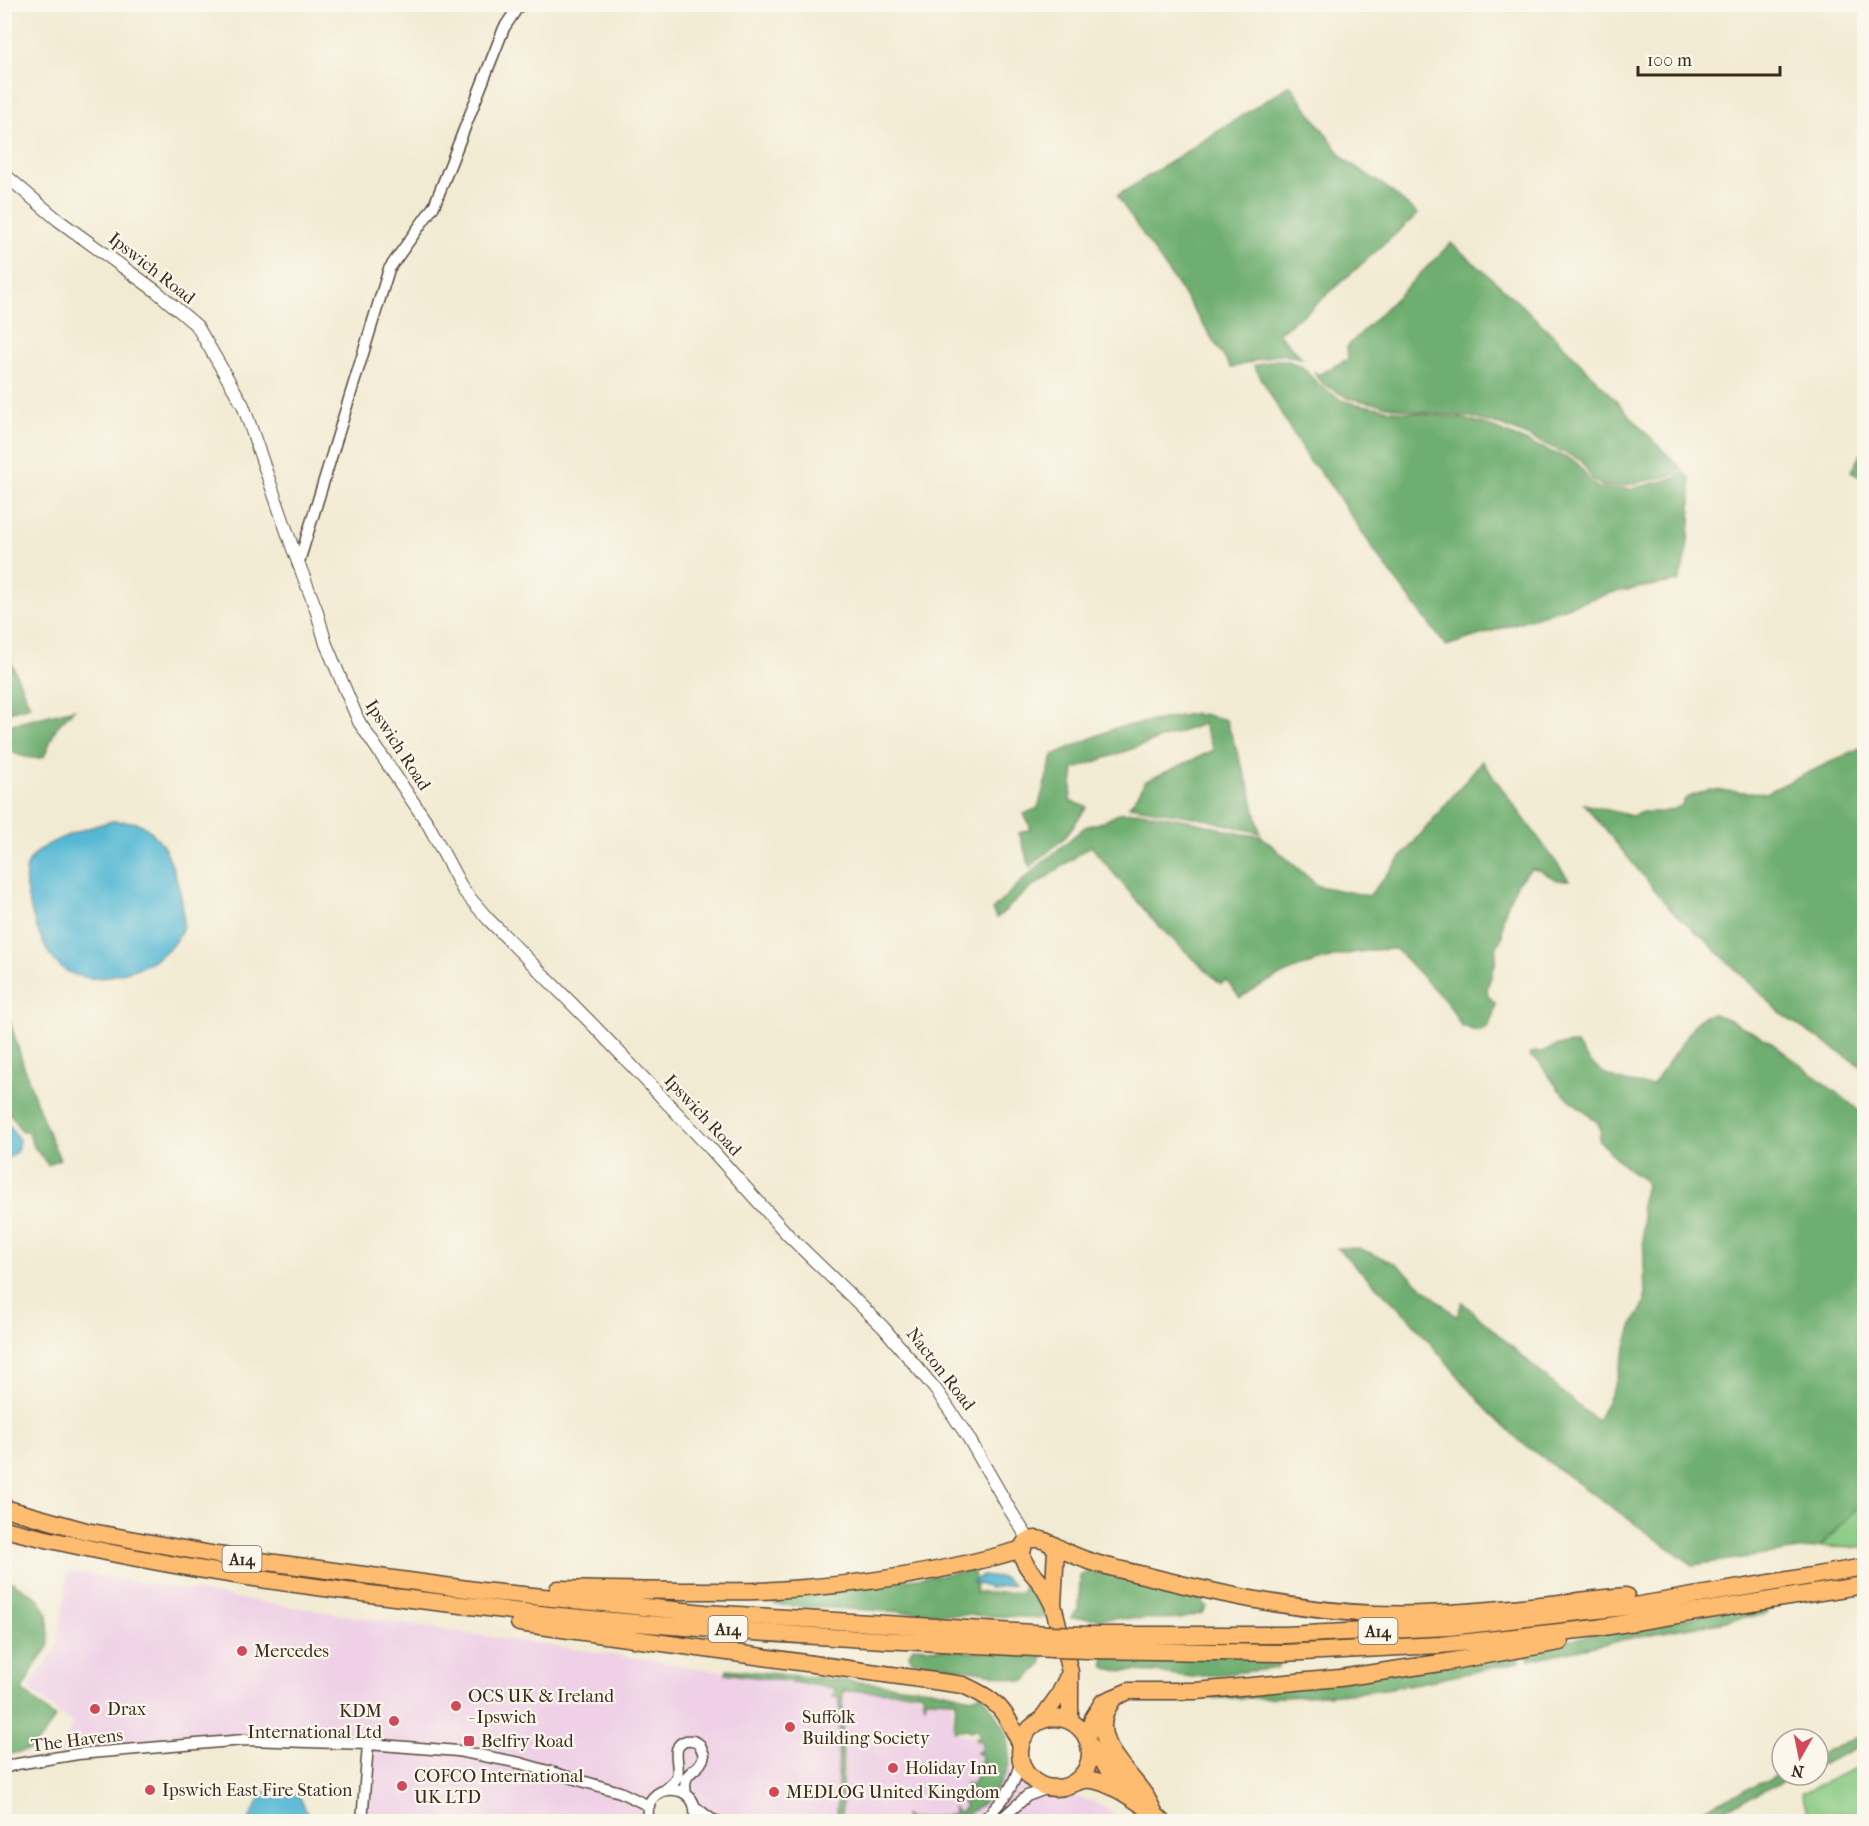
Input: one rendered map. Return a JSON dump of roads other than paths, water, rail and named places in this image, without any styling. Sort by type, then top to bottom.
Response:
[{"type":"main road","name":"A14","points":[[4,1508],[86,1531],[217,1555],[482,1591],[705,1613],[1050,1641]]},
{"type":"main road","name":"A14","points":[[4,1529],[238,1576],[404,1598],[580,1618],[855,1639],[1089,1642],[1294,1652],[1440,1645],[1597,1628],[1864,1585]]},
{"type":"main road","points":[[1053,1605],[1022,1556],[1026,1545],[1036,1538],[1044,1539],[1056,1549],[1053,1605],[1070,1672],[1070,1721]]},
{"type":"main road","name":"A14","points":[[1052,1544],[1076,1556],[1138,1574],[1216,1594],[1295,1608],[1376,1614],[1446,1613],[1630,1596],[1666,1600]]},
{"type":"main road","name":"A14","points":[[482,1591],[515,1587],[641,1591],[774,1590],[852,1584],[939,1571],[990,1560],[1026,1545]]},
{"type":"main road","name":"A14","points":[[1089,1642],[1449,1627],[1527,1620],[1634,1606],[1864,1567]]},
{"type":"main road","name":"A14","points":[[404,1598],[455,1615],[963,1685],[987,1695],[999,1704],[1009,1720],[1021,1752]]},
{"type":"main road","name":"A14","points":[[1116,1696],[1129,1691],[1196,1691],[1340,1678],[1558,1642],[1597,1628]]},
{"type":"main road","points":[[1070,1672],[1064,1686],[1041,1720],[1030,1728],[1021,1752],[1023,1768],[1041,1785],[1051,1787],[1060,1787],[1088,1779],[1097,1781],[1127,1795],[1159,1818]]},
{"type":"main road","points":[[1071,1784],[1087,1768],[1090,1756],[1088,1741],[1097,1710],[1103,1702],[1116,1696]]},
{"type":"main road","points":[[1116,1696],[1104,1715],[1105,1738],[1115,1759],[1142,1791],[1159,1818]]},
{"type":"main road","points":[[1041,1720],[1058,1718],[1078,1726],[1127,1795]]},
{"type":"street","points":[[298,565],[389,270],[434,206],[504,28],[520,4]]},
{"type":"street","name":"Ipswich Road","points":[[4,174],[58,220],[156,291],[197,326],[243,405],[298,565],[316,609],[326,644],[359,722],[428,824],[463,890],[488,919],[711,1149],[796,1242]]},
{"type":"street","name":"Nacton Road","points":[[796,1242],[883,1327],[936,1390],[968,1437],[1010,1510],[1026,1545]]},
{"type":"street","name":"The Havens","points":[[4,1768],[78,1754],[244,1740],[368,1744],[458,1751],[520,1763],[620,1792],[649,1806]]},
{"type":"street","points":[[649,1821],[649,1806],[654,1796],[664,1791],[678,1774],[677,1749],[685,1741],[690,1740],[700,1745],[704,1755],[700,1765],[688,1775],[685,1786],[686,1794],[695,1807],[711,1819],[718,1821]]},
{"type":"street","points":[[362,1821],[368,1744]]},
{"type":"street","points":[[981,1821],[1007,1795],[1016,1778],[1021,1752]]},
{"type":"street","points":[[998,1821],[1027,1796],[1051,1787]]},
{"type":"street","points":[[664,1791],[676,1790],[686,1794]]},
{"type":"street","points":[[694,1821],[695,1807]]},
{"type":"water","points":[[113,821],[140,824],[163,846],[179,887],[183,910],[182,929],[169,948],[151,962],[113,975],[96,978],[82,977],[61,967],[51,956],[44,943],[28,898],[27,867],[40,850],[51,843]]},
{"type":"water","points":[[4,1117],[19,1140],[17,1151],[5,1161]]},
{"type":"water","points":[[983,1575],[1003,1578],[1013,1585],[990,1588],[972,1582]]},
{"type":"water","points":[[264,1792],[299,1796],[311,1821],[248,1821]]},
{"type":"place","name":"Mercedes","points":[[242,1651]]},
{"type":"place","name":"OCS UK & Ireland - Ipswich","points":[[456,1706]]},
{"type":"place","name":"Drax","points":[[95,1709]]},
{"type":"place","name":"KDM International Ltd","points":[[394,1721]]},
{"type":"place","name":"Suffolk Building Society","points":[[790,1727]]},
{"type":"place","name":"Belfry Road","points":[[469,1741]]},
{"type":"place","name":"Holiday Inn","points":[[893,1768]]},
{"type":"place","name":"COFCO International UK LTD","points":[[402,1786]]},
{"type":"place","name":"Ipswich East Fire Station","points":[[150,1790]]},
{"type":"place","name":"MEDLOG United Kingdom","points":[[774,1792]]}]
